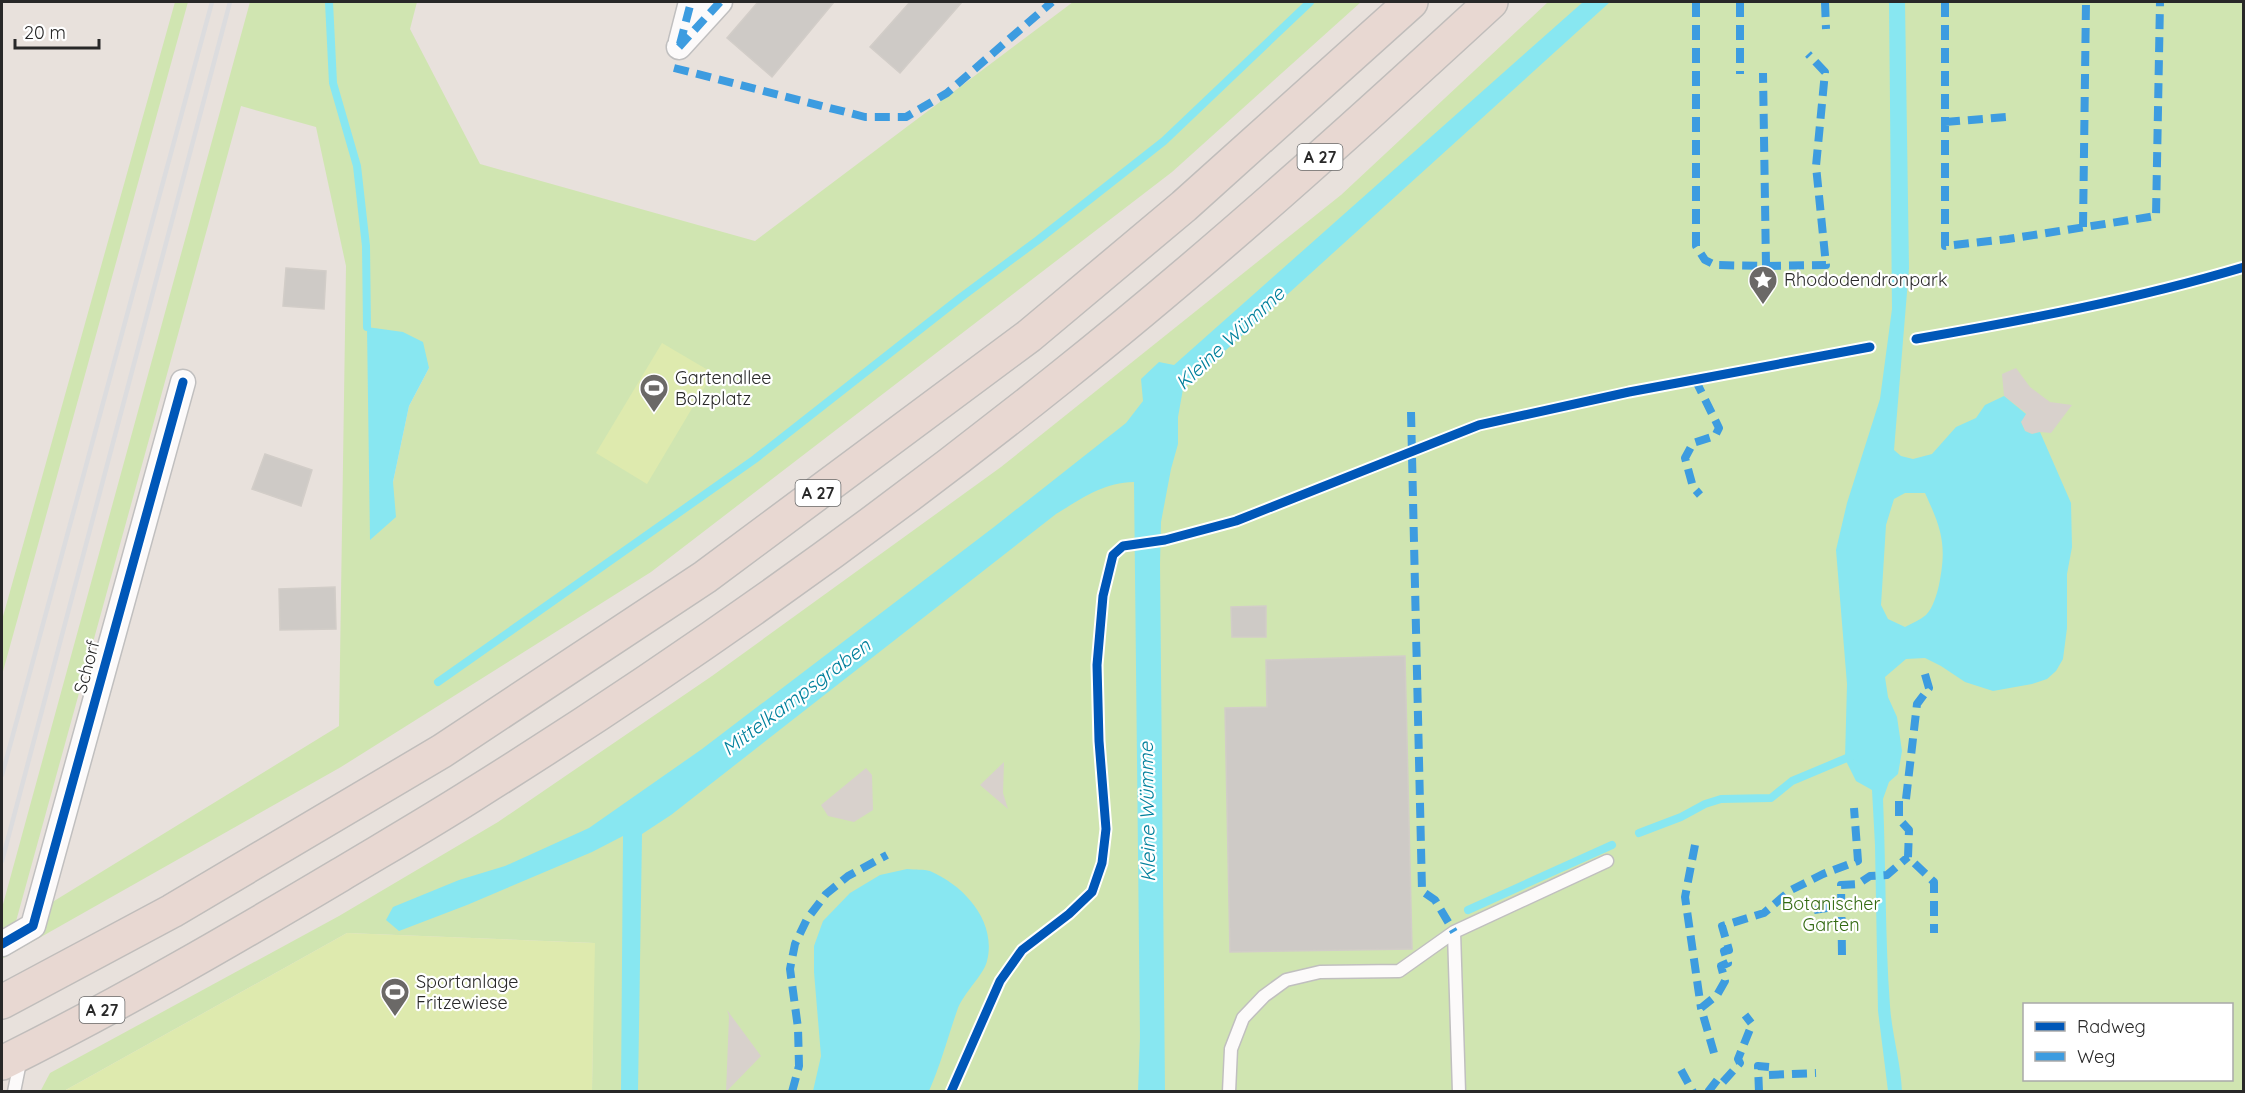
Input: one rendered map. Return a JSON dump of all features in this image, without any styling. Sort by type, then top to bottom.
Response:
[{"type":"highway","name":"A 27","points":[[2,1002],[171,911],[442,751],[705,577],[1029,336],[1184,206],[1411,2]]},
{"type":"highway","name":"A 27","points":[[12,1058],[201,957],[461,803],[610,707],[734,622],[908,495],[1060,378],[1370,113],[1491,2]]},
{"type":"street","points":[[691,2],[679,46],[720,2]]},
{"type":"street","name":"Schorf","points":[[2,944],[33,926],[183,382]]},
{"type":"lane","points":[[1229,1092],[1231,1049],[1243,1018],[1264,996],[1286,980],[1320,972],[1399,971],[1454,932],[1606,861]]},
{"type":"lane","points":[[1454,932],[1459,1092]]},
{"type":"lane","points":[[12,1058],[15,1092]]},
{"type":"green space","points":[[175,2],[188,2],[2,675],[2,620]]},
{"type":"green space","points":[[250,2],[417,2],[410,29],[480,164],[755,241],[1073,2],[1361,2],[1172,172],[651,572],[341,767],[2,959],[2,908]],"holes":[[[241,106],[316,127],[346,266],[339,726],[15,925]],[[368,328],[429,368],[409,406],[393,482],[371,539]]]},
{"type":"green space","name":"Rhododendronpark","points":[[1548,2],[2243,2],[2243,1091],[592,1091],[594,943],[347,933],[64,1091],[40,1092],[50,1073],[339,916],[498,822],[712,676],[1001,467],[1341,195]]},
{"type":"green space","name":"Gartenallee Bolzplatz","points":[[662,343],[713,373],[647,484],[596,453]]},
{"type":"green space","name":"Sportanlage Fritzewiese","points":[[347,933],[595,943],[592,1091],[64,1091]]},
{"type":"shaded area","points":[[2016,368],[2030,387],[2050,402],[2072,405],[2051,433],[2032,434],[2025,431],[2021,422],[2026,413],[2004,396],[2002,374]]},
{"type":"shaded area","points":[[1004,762],[1003,793],[1008,809],[980,785]]},
{"type":"shaded area","points":[[866,768],[872,775],[873,810],[854,822],[828,816],[821,805]]},
{"type":"shaded area","points":[[727,1010],[761,1056],[726,1092],[729,1016]]},
{"type":"water","points":[[1583,2],[1610,2],[1183,389],[1178,417],[1178,444],[1161,522],[1165,1091],[1138,1091],[1140,1038],[1134,482],[1103,488],[1056,514],[671,815],[642,834],[638,1091],[621,1091],[623,836],[592,852],[399,931],[386,920],[393,907],[459,880],[505,866],[589,828],[702,749],[994,527],[1126,423],[1143,401],[1141,379],[1159,362],[1174,365]]},
{"type":"water","points":[[1889,2],[1905,2],[1909,268],[1894,450],[1901,456],[1913,459],[1932,454],[1956,427],[1976,418],[1985,405],[2004,396],[2026,414],[2021,422],[2025,431],[2032,434],[2040,432],[2071,503],[2072,547],[2067,574],[2067,628],[2063,659],[2056,671],[2047,679],[1993,691],[1965,682],[1925,658],[1906,659],[1885,677],[1888,697],[1897,717],[1902,751],[1898,774],[1889,782],[1883,799],[1890,1006],[1902,1092],[1888,1091],[1878,1011],[1872,790],[1856,781],[1845,759],[1847,684],[1836,550],[1847,503],[1880,399],[1892,309]],"holes":[[[1905,493],[1925,493],[1939,528],[1943,559],[1933,605],[1926,615],[1905,627],[1888,619],[1881,605],[1886,525],[1894,499]]]},
{"type":"water","points":[[367,327],[403,332],[423,342],[429,368],[409,406],[393,482],[396,517],[370,540]]},
{"type":"water","points":[[907,869],[928,870],[943,878],[955,886],[975,907],[983,919],[987,933],[989,947],[985,966],[958,1008],[929,1091],[813,1091],[821,1056],[814,946],[823,921],[850,893],[880,875]]},
{"type":"building","points":[[758,2],[834,2],[772,77],[727,38]]},
{"type":"building","points":[[910,2],[962,2],[900,73],[870,47]]},
{"type":"building","points":[[286,268],[326,271],[324,309],[283,306]]},
{"type":"building","points":[[265,454],[312,470],[301,506],[252,489]]},
{"type":"building","points":[[335,587],[336,629],[280,630],[279,589]]},
{"type":"building","points":[[1266,606],[1266,637],[1232,637],[1231,607]]},
{"type":"building","points":[[1405,656],[1412,949],[1230,952],[1225,708],[1267,707],[1266,660]]},
{"type":"waterway","points":[[329,2],[333,83],[357,166],[366,246],[367,327]]},
{"type":"waterway","points":[[438,682],[755,459],[960,298],[1038,240],[1164,141],[1310,2]]},
{"type":"waterway","points":[[1639,833],[1721,799],[1771,798],[1792,781],[1854,755]]},
{"type":"waterway","points":[[1468,910],[1612,845]]},
{"type":"railway","points":[[2,775],[212,2]]},
{"type":"railway","points":[[2,861],[230,2]]},
{"type":"marked path","points":[[680,44],[691,2]]},
{"type":"marked path","points":[[679,47],[720,2]]},
{"type":"marked path","points":[[674,68],[865,117],[906,117],[947,93],[1052,2]]},
{"type":"marked path","points":[[1696,2],[1696,246],[1705,260],[1715,265],[1766,266],[1763,73]]},
{"type":"marked path","points":[[1740,2],[1740,74]]},
{"type":"marked path","points":[[1825,2],[1826,29]]},
{"type":"marked path","points":[[1945,2],[1945,246],[2008,239],[2156,216],[2160,2]]},
{"type":"marked path","points":[[2083,227],[2086,2]]},
{"type":"marked path","points":[[1766,266],[1826,265],[1816,166],[1825,72],[1808,54]]},
{"type":"marked path","points":[[1945,122],[2007,117]]},
{"type":"marked path","points":[[1695,379],[1719,428],[1715,436],[1693,443],[1685,458],[1693,487],[1700,495]]},
{"type":"marked path","points":[[1411,412],[1422,891],[1435,900],[1454,932]]},
{"type":"marked path","points":[[1906,799],[1917,704],[1929,688],[1924,671]]},
{"type":"marked path","points":[[1899,801],[1899,819],[1909,830],[1908,857],[1934,882],[1934,933]]},
{"type":"marked path","points":[[1714,1053],[1701,1008],[1717,995],[1725,981],[1721,966],[1728,963],[1724,951],[1729,950],[1722,926],[1764,913],[1791,890],[1823,874],[1858,861],[1854,808]]},
{"type":"marked path","points":[[1695,845],[1685,897],[1701,1008]]},
{"type":"marked path","points":[[792,1092],[799,1066],[798,1028],[790,969],[795,944],[807,919],[826,894],[848,876],[887,855]]},
{"type":"marked path","points":[[1842,955],[1841,885],[1858,884],[1870,876],[1887,875],[1908,857]]},
{"type":"marked path","points":[[1814,910],[1841,906]]},
{"type":"marked path","points":[[1723,1082],[1740,1063],[1738,1059],[1752,1024],[1745,1015]]},
{"type":"marked path","points":[[1759,1092],[1758,1066],[1769,1067]]},
{"type":"marked path","points":[[1681,1070],[1693,1092]]},
{"type":"marked path","points":[[1769,1075],[1816,1073]]},
{"type":"marked path","points":[[1708,1092],[1721,1075]]},
{"type":"cycle path","points":[[1916,339],[2081,308],[2244,267]]},
{"type":"cycle path","points":[[951,1092],[1000,981],[1022,950],[1069,914],[1092,892],[1102,863],[1106,829],[1099,741],[1097,665],[1103,596],[1113,555],[1123,546],[1165,540],[1236,521],[1479,425],[1629,392],[1870,347]]},
{"type":"cycle path","points":[[2,944],[33,926],[183,382]]},
{"type":"place","name":"Rhododendronpark","points":[[1763,306]]},
{"type":"place","name":"Gartenallee Bolzplatz","points":[[654,414]]},
{"type":"place","name":"Sportanlage Fritzewiese","points":[[395,1018]]},
{"type":"water label","name":"Kleine Wümme","points":[[1230,338]]},
{"type":"water label","name":"Mittelkampsgraben","points":[[796,697]]},
{"type":"water label","name":"Kleine Wümme","points":[[1147,812]]},
{"type":"park label","name":"Botanischer Garten","points":[[1831,914]]}]
